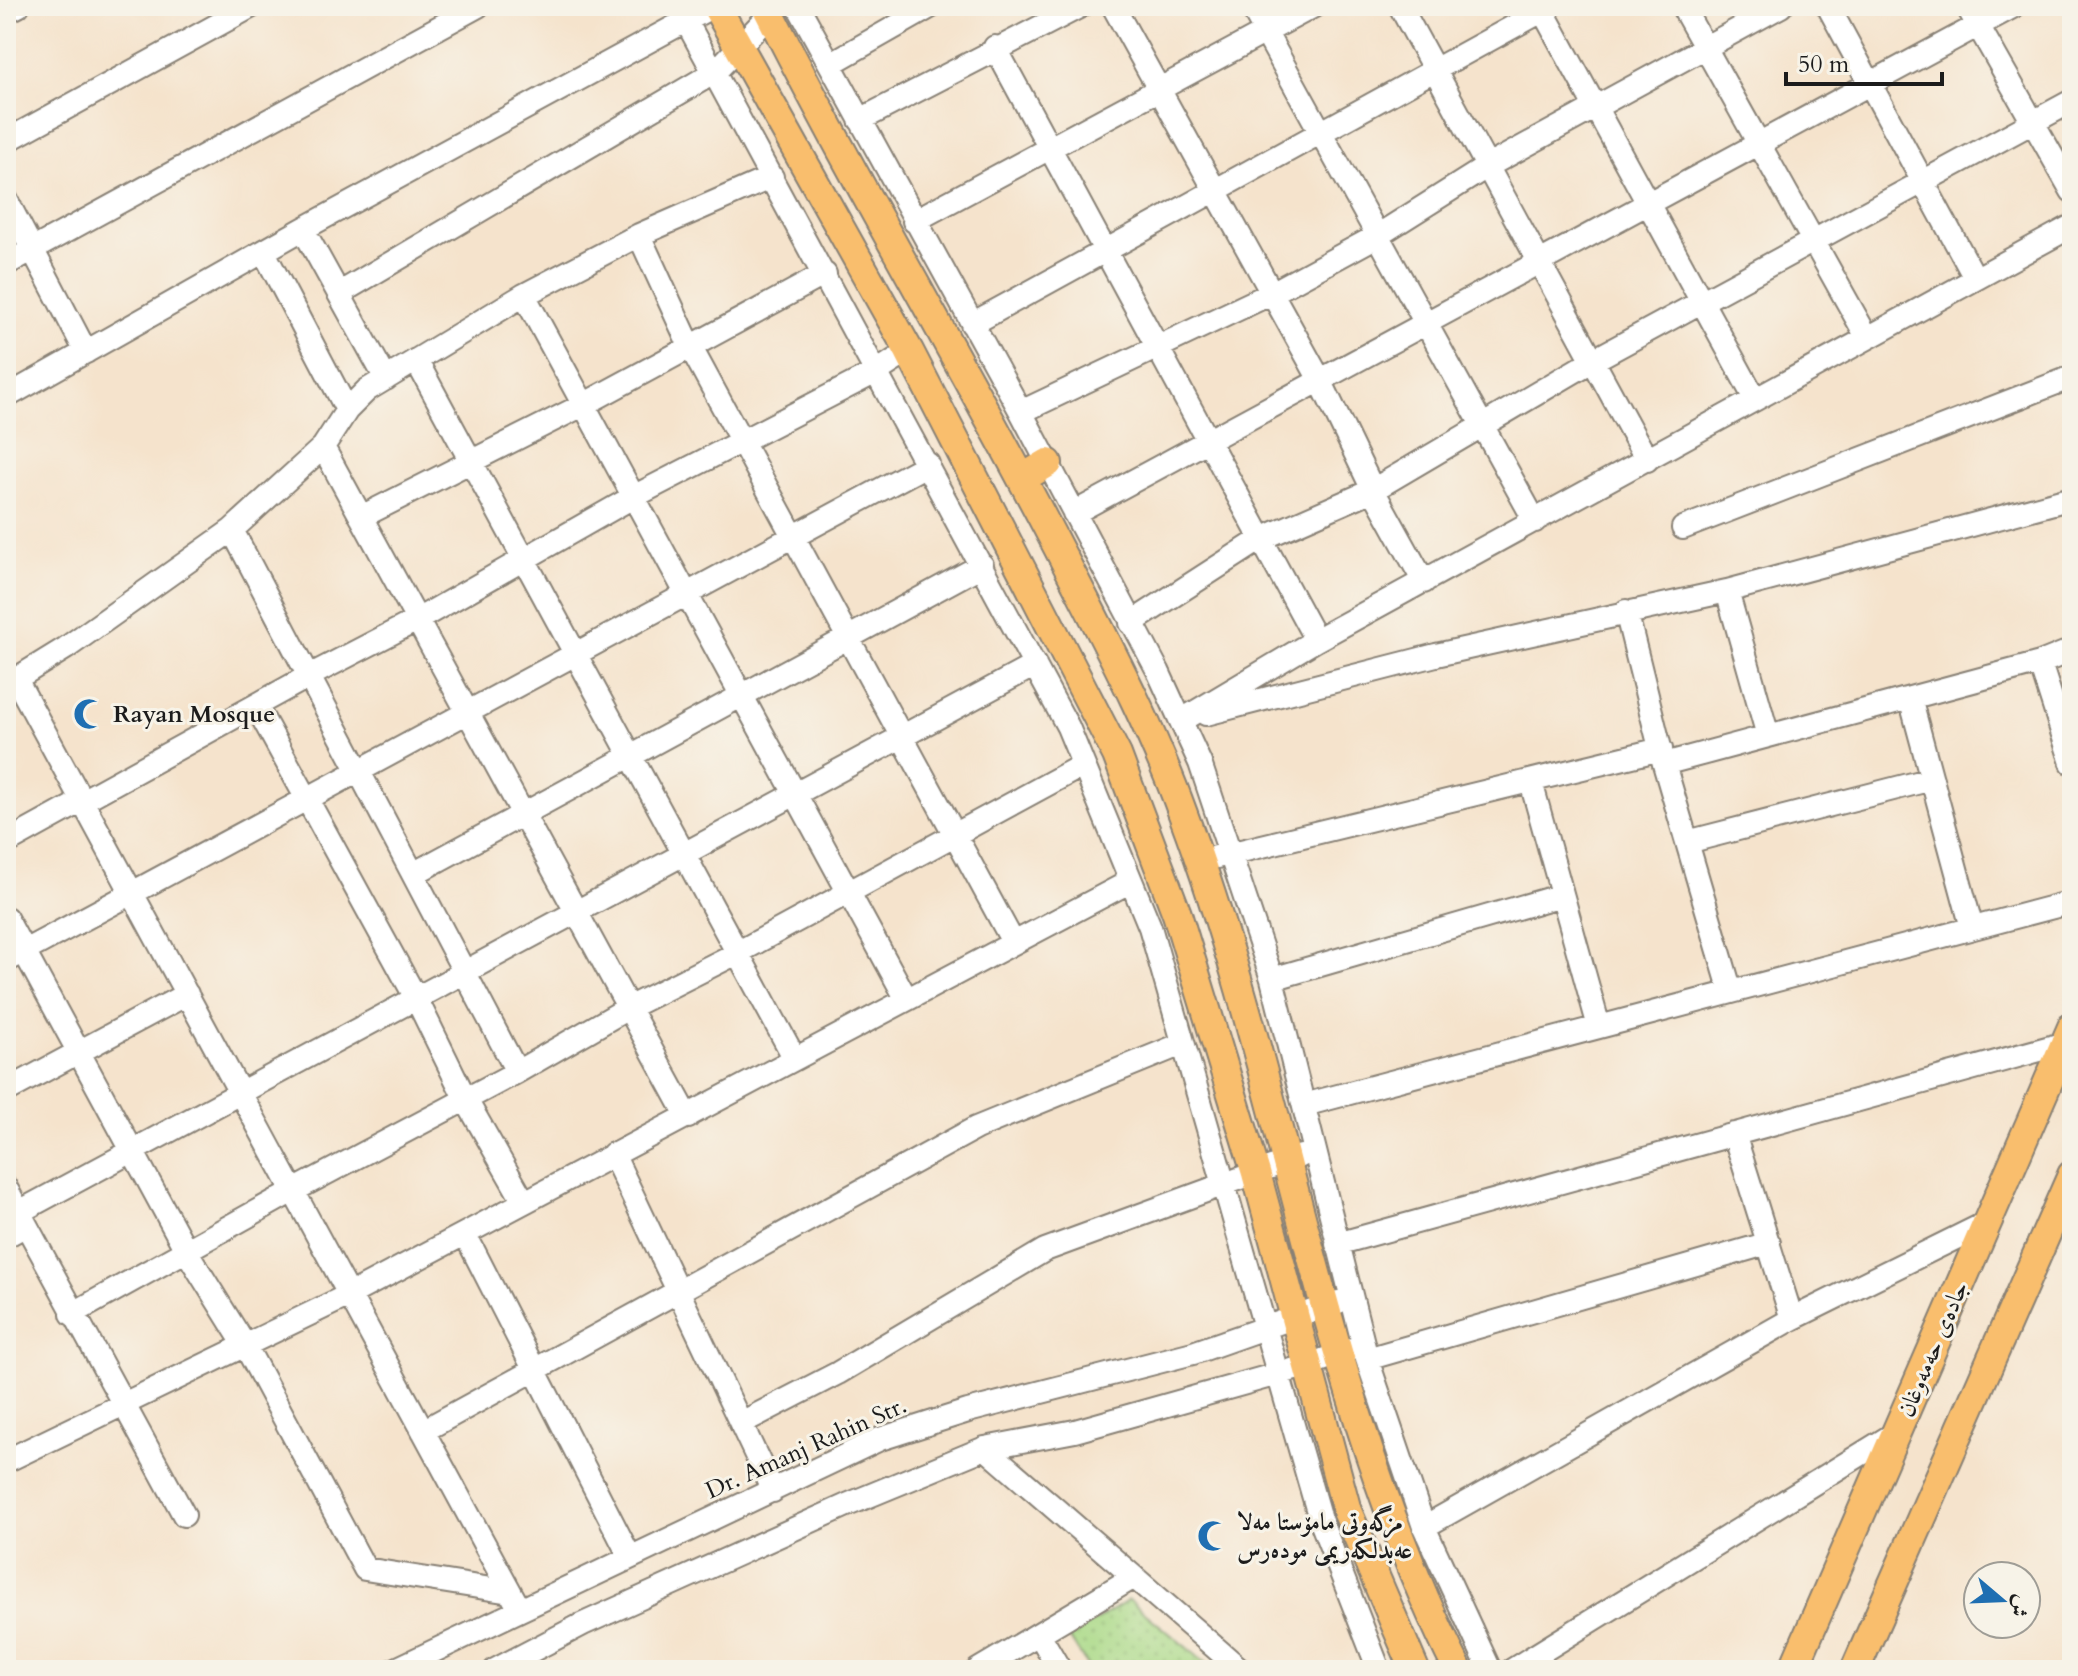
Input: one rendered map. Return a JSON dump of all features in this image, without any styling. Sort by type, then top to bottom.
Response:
[{"type":"main road","points":[[714,6],[741,48],[909,351],[1117,755],[1177,914],[1256,1173],[1347,1511],[1415,1670]]},
{"type":"main road","points":[[771,9],[1023,478],[1150,731],[1200,861],[1288,1161],[1357,1353],[1384,1499],[1458,1670]]},
{"type":"main road","points":[[1023,478],[1048,463]]},
{"type":"main road","name":"جادەی حەمەوغان","points":[[1790,1667],[1897,1432],[2068,1035]]},
{"type":"main road","points":[[1855,1670],[2072,1175]]},
{"type":"street","points":[[6,12],[18,6]]},
{"type":"street","points":[[6,141],[252,6]]},
{"type":"street","points":[[6,264],[478,6]]},
{"type":"street","points":[[6,397],[265,254],[303,229],[683,15],[714,6]]},
{"type":"street","points":[[798,6],[1021,412],[1182,720],[1231,852],[1272,979],[1317,1151],[1337,1244],[1339,1301]]},
{"type":"street","points":[[830,64],[932,6]]},
{"type":"street","points":[[860,120],[995,47],[1081,6]]},
{"type":"street","points":[[1113,6],[1218,190],[1424,582]]},
{"type":"street","points":[[1251,6],[1535,521]]},
{"type":"street","points":[[914,221],[1314,6]]},
{"type":"street","points":[[1400,6],[1647,460]]},
{"type":"street","points":[[1682,6],[1867,337]]},
{"type":"street","points":[[1021,412],[1272,293],[1377,236],[1488,166],[1781,6]]},
{"type":"street","points":[[1828,6],[1975,278]]},
{"type":"street","points":[[1074,513],[1428,324],[1647,201],[1869,85],[1972,16],[2014,6]]},
{"type":"street","points":[[972,324],[1544,8],[1755,399]]},
{"type":"street","points":[[340,293],[715,72],[741,48],[771,9]]},
{"type":"street","points":[[683,15],[982,565],[1083,765],[1150,927],[1277,1374],[1338,1572],[1379,1670]]},
{"type":"street","points":[[1972,16],[2072,191]]},
{"type":"street","points":[[995,47],[1316,640]]},
{"type":"street","points":[[1131,623],[1261,539],[1373,490],[1592,361],[2072,101]]},
{"type":"street","points":[[514,1600],[82,801],[11,682],[66,648],[232,530],[323,447],[347,410],[367,390],[524,295],[639,235],[772,177]]},
{"type":"street","points":[[6,199],[86,352]]},
{"type":"street","points":[[1182,720],[1316,640],[2072,226]]},
{"type":"street","points":[[303,229],[386,379]]},
{"type":"street","points":[[639,235],[690,346],[1013,942]]},
{"type":"street","points":[[265,254],[347,410]]},
{"type":"street","points":[[361,517],[583,405],[825,274]]},
{"type":"street","points":[[524,295],[906,998]]},
{"type":"street","points":[[6,843],[417,620],[633,497],[878,371],[909,351]]},
{"type":"street","points":[[416,360],[794,1057]]},
{"type":"street","points":[[1683,528],[2072,377]]},
{"type":"street","points":[[323,447],[688,1117]]},
{"type":"street","points":[[15,956],[928,464]]},
{"type":"street","points":[[1182,720],[1626,611],[1727,591],[2072,498]]},
{"type":"street","points":[[232,530],[517,1072]]},
{"type":"street","points":[[413,874],[982,565]]},
{"type":"street","points":[[1727,591],[1768,736]]},
{"type":"street","points":[[1626,611],[1662,757],[1731,992]]},
{"type":"street","points":[[1200,861],[1531,782],[1768,736],[2040,663],[2072,650]]},
{"type":"street","points":[[2040,663],[2072,763]]},
{"type":"street","points":[[6,1236],[23,1219],[133,1151],[1035,665]]},
{"type":"street","points":[[1910,698],[1972,928]]},
{"type":"street","points":[[256,706],[416,998],[466,1100],[524,1202]]},
{"type":"street","points":[[72,1314],[293,1191],[517,1072],[628,1008],[737,953],[1083,765]]},
{"type":"street","points":[[1687,842],[1932,779]]},
{"type":"street","points":[[1531,782],[1599,1027]]},
{"type":"street","points":[[6,1461],[349,1295],[1131,881]]},
{"type":"street","points":[[1272,979],[1562,895]]},
{"type":"street","points":[[1304,1105],[2072,902]]},
{"type":"street","points":[[6,918],[15,956],[79,1053],[187,1252],[246,1347],[365,1569],[514,1600]]},
{"type":"street","points":[[6,1091],[187,994]]},
{"type":"street","points":[[1337,1244],[1734,1134],[2068,1035]]},
{"type":"street","points":[[423,1431],[976,1128],[1182,1044]]},
{"type":"street","points":[[1734,1134],[1792,1319]]},
{"type":"street","points":[[741,1423],[838,1373],[1045,1250],[1317,1151]]},
{"type":"street","points":[[613,1154],[773,1491]]},
{"type":"street","points":[[6,1188],[184,1515]]},
{"type":"street","points":[[1424,1527],[1792,1319],[1988,1222]]},
{"type":"street","points":[[465,1234],[630,1557]]},
{"type":"street","points":[[495,1670],[597,1618],[847,1505],[985,1448],[1075,1431],[1769,1243]]},
{"type":"street","name":"Dr. Amanj Rahin Str.","points":[[394,1670],[514,1600],[630,1557],[902,1431],[1193,1353],[1339,1301]]},
{"type":"street","points":[[1357,1353],[1424,1527],[1490,1670]]},
{"type":"street","points":[[1512,1670],[1897,1432]]},
{"type":"street","points":[[985,1448],[1241,1670]]},
{"type":"street","points":[[978,1670],[1134,1577]]},
{"type":"street","points":[[1039,1634],[1060,1670]]},
{"type":"green space","points":[[1129,1600],[1214,1670],[1090,1670],[1069,1637]]},
{"type":"place","name":"Rayan Mosque","points":[[89,714]]},
{"type":"place","name":"مزگەوتی مامۆستا مەلا عەبدلکەریمی مودەرس","points":[[1213,1536]]}]
